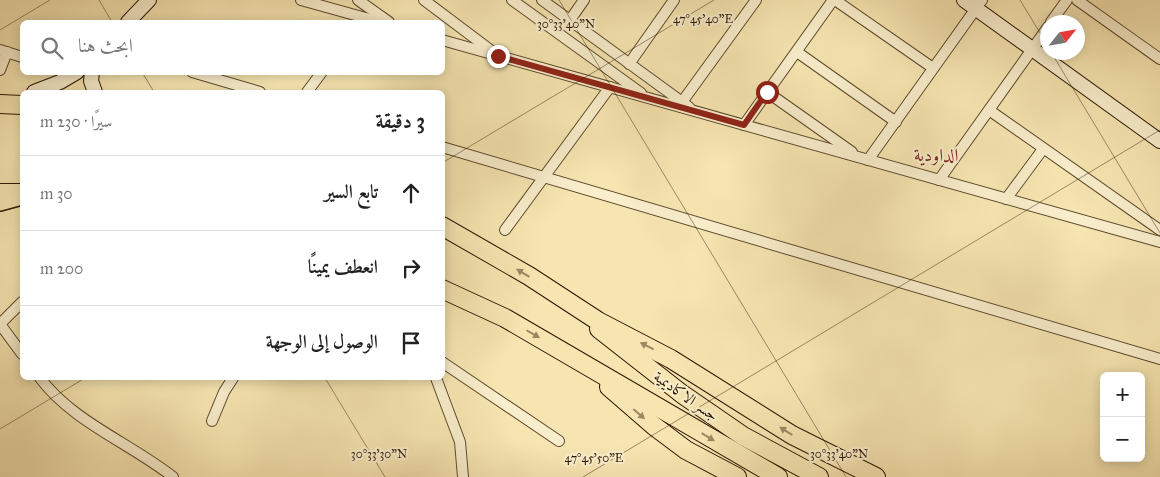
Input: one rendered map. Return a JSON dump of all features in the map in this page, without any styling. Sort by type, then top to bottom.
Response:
[{"type":"highway","points":[[0,103],[20,105]]},
{"type":"highway","points":[[0,193],[20,193]]},
{"type":"highway","points":[[445,228],[598,321],[671,359],[792,435],[876,477]]},
{"type":"highway","points":[[445,290],[505,318],[561,350],[589,370],[654,426],[686,450],[737,477]]},
{"type":"highway","name":"جسر الاكاديمية","points":[[564,300],[626,352],[682,394],[758,444],[819,477]]},
{"type":"highway","name":"جسر الاكاديمية","points":[[561,350],[778,477]]},
{"type":"main road","points":[[0,203],[20,198]]},
{"type":"street","points":[[130,20],[149,0]]},
{"type":"street","points":[[301,0],[360,20],[371,4]]},
{"type":"street","points":[[358,0],[371,4],[387,20]]},
{"type":"street","points":[[424,0],[498,56]]},
{"type":"street","points":[[512,0],[648,98]]},
{"type":"street","points":[[542,0],[694,111]]},
{"type":"street","points":[[570,20],[584,0]]},
{"type":"street","points":[[629,64],[674,0]]},
{"type":"street","points":[[682,102],[756,0]]},
{"type":"street","points":[[744,125],[834,0],[933,68]]},
{"type":"street","points":[[964,0],[979,4],[1032,49],[1160,141]]},
{"type":"street","points":[[1056,15],[1067,0]]},
{"type":"street","points":[[1077,0],[1160,59]]},
{"type":"street","points":[[864,159],[896,122],[979,4]]},
{"type":"street","points":[[939,180],[1040,38]]},
{"type":"street","points":[[445,41],[1160,242]]},
{"type":"street","points":[[0,70],[4,51],[20,56]]},
{"type":"street","points":[[796,52],[896,122]]},
{"type":"street","points":[[39,90],[72,75]]},
{"type":"street","points":[[92,75],[91,82],[95,90]]},
{"type":"street","points":[[202,75],[253,90]]},
{"type":"street","points":[[308,90],[320,75]]},
{"type":"street","points":[[505,230],[610,87]]},
{"type":"street","points":[[767,92],[864,159]]},
{"type":"street","points":[[0,103],[20,97]]},
{"type":"street","points":[[989,110],[1160,230]]},
{"type":"street","points":[[445,148],[1160,359]]},
{"type":"street","points":[[1006,199],[1043,149]]},
{"type":"street","points":[[20,304],[0,324],[20,351]]},
{"type":"street","points":[[445,364],[559,441]]},
{"type":"street","points":[[42,380],[68,406],[149,458],[173,477]]},
{"type":"street","points":[[212,421],[224,392],[232,380]]},
{"type":"street","points":[[437,380],[460,442],[463,477]]},
{"type":"district","name":"الداودية","points":[[936,155]]},
{"type":"route","points":[[498,56],[744,125],[767,92]]}]
